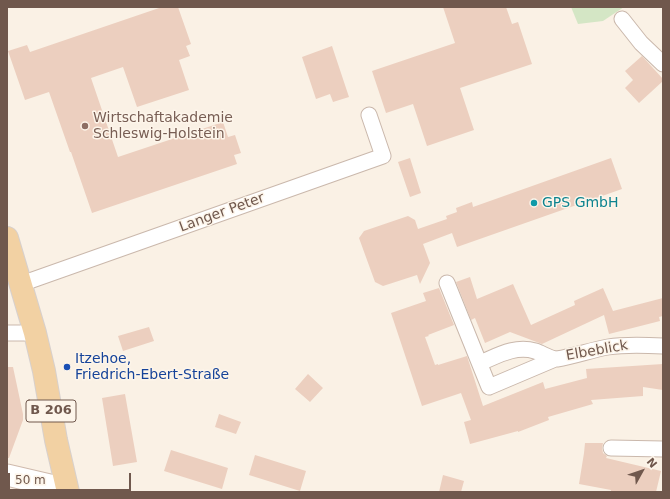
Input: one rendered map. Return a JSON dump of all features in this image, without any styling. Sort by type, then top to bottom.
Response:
[{"type":"main road","name":"B 206","points":[[7,238],[35,333],[44,371],[56,440],[70,491]]},
{"type":"main road","points":[[7,476],[70,491]]},
{"type":"street","points":[[622,19],[641,43],[663,64]]},
{"type":"street","name":"Langer Peter","points":[[21,284],[383,156],[369,115]]},
{"type":"street","name":"Elbeblick","points":[[447,283],[489,387],[555,359],[607,347],[639,345],[663,346]]},
{"type":"street","points":[[7,333],[35,333]]},
{"type":"street","name":"Elbeblick","points":[[480,364],[514,350],[521,349],[537,351],[555,359]]},
{"type":"street","points":[[611,448],[663,449]]},
{"type":"green space","points":[[571,7],[624,7],[603,21],[578,24]]},
{"type":"building","points":[[162,7],[178,7],[191,44],[186,46],[190,56],[179,60],[189,90],[137,107],[123,67],[91,78],[118,157],[223,122],[228,137],[235,135],[241,153],[234,155],[237,164],[92,213],[49,92],[25,100],[8,51],[27,45],[30,52]]},
{"type":"building","points":[[443,7],[506,7],[512,24],[518,22],[532,64],[460,88],[474,130],[427,146],[413,104],[386,113],[372,71],[455,43]]},
{"type":"building","points":[[332,46],[349,97],[333,102],[330,94],[316,99],[302,57]]},
{"type":"building","points":[[642,56],[663,79],[663,81],[639,103],[625,88],[633,80],[625,71]]},
{"type":"building","points":[[410,158],[421,193],[410,197],[398,162]]},
{"type":"building","name":"GPS GmbH","points":[[611,158],[622,189],[457,247],[452,233],[423,244],[430,263],[420,284],[417,275],[383,286],[375,282],[359,238],[364,231],[408,216],[415,220],[418,229],[447,219],[446,216],[457,212],[456,208],[472,202],[473,207]]},
{"type":"building","points":[[470,277],[477,299],[513,284],[531,325],[575,305],[574,301],[603,288],[613,311],[663,298],[663,316],[659,317],[660,321],[609,334],[604,315],[542,344],[510,332],[485,343],[475,318],[471,320],[456,282]]},
{"type":"building","points":[[439,288],[454,325],[425,337],[435,365],[467,356],[483,406],[543,382],[545,389],[587,378],[586,369],[663,364],[663,390],[643,387],[643,396],[591,400],[593,404],[548,417],[549,420],[518,432],[470,444],[464,422],[471,420],[461,393],[422,406],[391,313],[426,301],[423,293]]},
{"type":"building","points":[[149,327],[154,341],[123,351],[118,336]]},
{"type":"building","points":[[7,367],[13,367],[23,414],[23,420],[9,458],[7,458]]},
{"type":"building","points":[[308,374],[323,388],[310,402],[295,389]]},
{"type":"building","points":[[125,394],[137,462],[113,466],[102,398]]},
{"type":"building","points":[[219,414],[241,422],[236,434],[215,427]]},
{"type":"building","points":[[585,443],[603,443],[603,453],[607,456],[606,458],[661,471],[656,492],[611,492],[611,490],[579,484]]},
{"type":"building","points":[[171,450],[228,468],[222,489],[164,471]]},
{"type":"building","points":[[255,455],[306,471],[300,491],[249,475]]},
{"type":"building","points":[[443,475],[464,481],[461,492],[439,492]]},
{"type":"place","name":"Wirtschaftakademie Schleswig-Holstein","points":[[85,126]]},
{"type":"place","name":"GPS GmbH","points":[[534,203]]},
{"type":"place","name":"Itzehoe, Friedrich-Ebert-Straße","points":[[67,367]]}]
